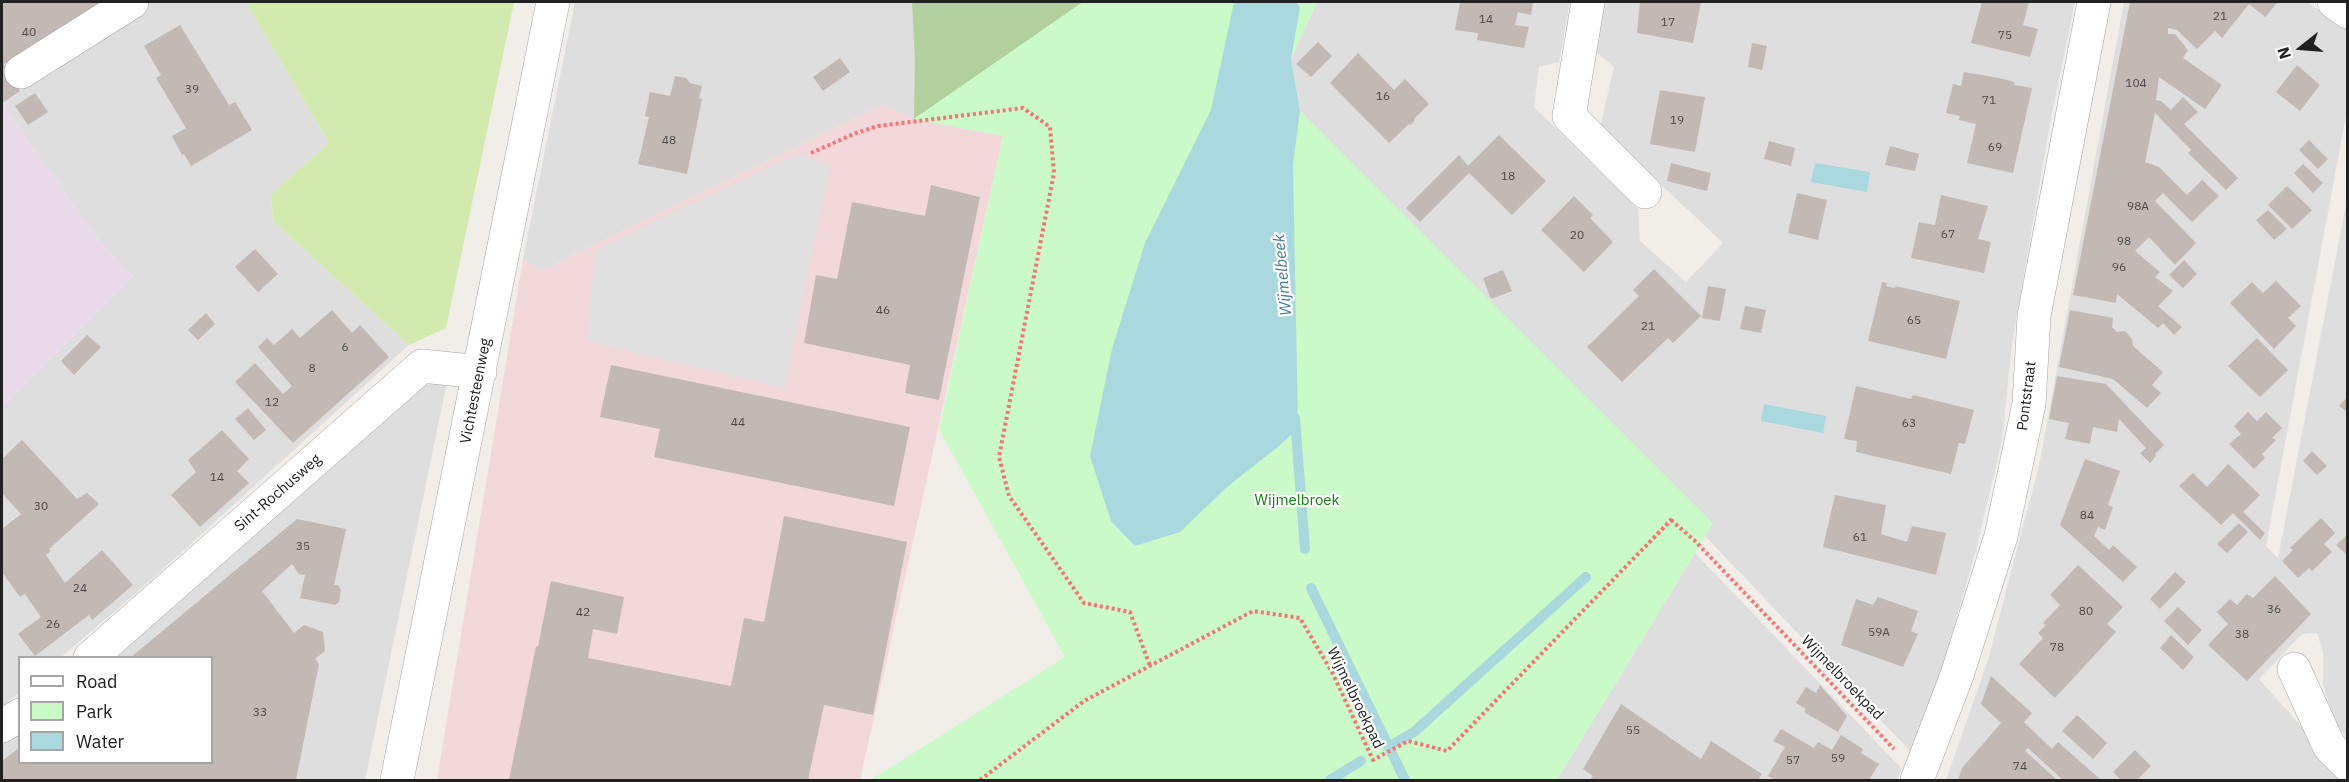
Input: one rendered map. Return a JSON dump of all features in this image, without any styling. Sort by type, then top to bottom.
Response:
[{"type":"street","points":[[21,72],[132,2]]},
{"type":"street","name":"Vichtesteenweg","points":[[398,780],[553,2]]},
{"type":"street","points":[[1588,2],[1569,116],[1645,192]]},
{"type":"street","name":"Pontstraat","points":[[1918,778],[1957,675],[2001,537],[2029,404],[2034,316],[2094,2]]},
{"type":"street","points":[[2334,2],[2348,12]]},
{"type":"street","name":"Sint-Rochusweg","points":[[91,656],[422,366],[480,372]]},
{"type":"street","points":[[2294,669],[2329,746],[2348,765]]},
{"type":"street","points":[[2,726],[18,716]]},
{"type":"path","points":[[811,153],[878,126],[1023,108],[1050,127],[1054,173],[999,457],[1009,496],[1084,603],[1130,612],[1150,666]]},
{"type":"path","name":"Wijmelbroekpad","points":[[980,780],[1084,702],[1253,611],[1300,618],[1333,674],[1373,760],[1408,741],[1447,751],[1671,520],[1694,540],[1918,778]]},
{"type":"path","points":[[1646,546],[1671,520]]},
{"type":"shaded area","points":[[2,2],[145,2],[20,91],[4,107],[96,237],[133,276],[2,407]]},
{"type":"shaded area","points":[[145,2],[246,2],[329,143],[271,194],[273,221],[409,345],[150,581],[62,656],[18,656],[18,694],[2,706],[2,407],[133,276],[96,237],[4,107],[20,91]]},
{"type":"shaded area","points":[[575,2],[1083,2],[914,119],[882,105],[540,271],[523,259]]},
{"type":"shaded area","points":[[1317,2],[1570,2],[1559,62],[1539,67],[1534,107],[1638,209],[1640,241],[1686,282],[1723,243],[1600,127],[1614,67],[1593,49],[1603,2],[2075,2],[2051,117],[2012,344],[2002,440],[1977,546],[1942,669],[1911,752],[1705,536],[1712,523],[1300,111],[1291,59]]},
{"type":"shaded area","points":[[2124,2],[2307,2],[2347,29],[2347,110],[2266,546],[2278,558],[2347,199],[2347,738],[2335,722],[2323,685],[2323,652],[2317,633],[2302,634],[2259,679],[2347,780],[1946,780],[1988,660],[2039,466]]},
{"type":"shaded area","points":[[882,105],[914,119],[1003,136],[860,780],[437,780],[523,259],[540,271]]},
{"type":"shaded area","points":[[797,154],[830,165],[784,388],[587,341],[595,250]]},
{"type":"shaded area","points":[[448,377],[365,780],[2,780],[2,736],[18,724],[18,764],[213,764],[213,656],[105,656],[421,387]]},
{"type":"shaded area","points":[[1695,553],[1902,769],[1896,780],[1557,780]]},
{"type":"green space","points":[[246,2],[514,2],[446,328],[409,345],[273,221],[271,194],[329,143]]},
{"type":"green space","points":[[912,2],[1083,2],[914,119],[915,61]]},
{"type":"green space","name":"Wijmelbroek","points":[[1083,2],[1317,2],[1291,59],[1300,111],[1713,523],[1557,780],[871,780],[1065,657],[939,429],[1003,136],[914,119]]},
{"type":"water","points":[[1234,2],[1296,2],[1300,7],[1291,59],[1300,111],[1293,164],[1298,428],[1227,487],[1180,532],[1135,546],[1111,521],[1090,456],[1112,349],[1145,243],[1211,110]]},
{"type":"water","points":[[1815,163],[1870,172],[1867,192],[1811,182]]},
{"type":"water","points":[[1764,404],[1826,416],[1823,433],[1761,421]]},
{"type":"building","points":[[2,2],[108,2],[4,64],[20,91],[2,103]]},
{"type":"building","points":[[1460,2],[1533,2],[1531,15],[1518,12],[1515,25],[1529,27],[1524,48],[1477,40],[1478,33],[1455,30]]},
{"type":"building","points":[[1640,2],[1701,2],[1693,43],[1637,33]]},
{"type":"building","points":[[1982,2],[2029,2],[2023,25],[2038,29],[2030,57],[1971,43]]},
{"type":"building","points":[[2130,2],[2277,3],[2265,17],[2249,4],[2222,38],[2215,31],[2197,49],[2177,30],[2168,28],[2168,34],[2175,34],[2188,50],[2183,58],[2222,85],[2205,109],[2159,77],[2156,100],[2161,101],[2171,110],[2183,97],[2198,112],[2184,124],[2238,178],[2226,190],[2188,153],[2191,150],[2155,113],[2145,162],[2159,167],[2187,195],[2202,180],[2219,196],[2192,222],[2163,193],[2155,201],[2196,243],[2175,265],[2149,237],[2135,251],[2160,272],[2155,277],[2173,291],[2158,306],[2182,327],[2174,335],[2163,323],[2158,328],[2117,294],[2116,303],[2073,295]]},
{"type":"building","points":[[180,25],[229,105],[235,102],[252,130],[191,166],[172,136],[186,128],[156,78],[161,75],[144,46]]},
{"type":"building","points":[[1318,42],[1332,56],[1311,77],[1296,64]]},
{"type":"building","points":[[1752,43],[1767,46],[1762,70],[1748,67]]},
{"type":"building","points":[[1358,53],[1394,90],[1405,79],[1429,104],[1411,125],[1409,124],[1389,143],[1330,83]]},
{"type":"building","points":[[840,58],[850,72],[823,91],[813,77]]},
{"type":"building","points":[[2297,65],[2320,85],[2300,111],[2276,92]]},
{"type":"building","points":[[1964,72],[1999,78],[2015,82],[2014,85],[2032,88],[2013,173],[1967,163],[1976,124],[1959,120],[1960,116],[1946,113],[1953,84],[1961,86]]},
{"type":"building","points":[[675,76],[686,78],[690,83],[702,86],[699,98],[702,99],[687,174],[638,164],[649,117],[645,116],[650,92],[670,96]]},
{"type":"building","points":[[1660,90],[1705,97],[1695,152],[1650,144]]},
{"type":"building","points":[[35,93],[48,112],[28,125],[15,106]]},
{"type":"building","points":[[1499,135],[1546,181],[1512,215],[1469,173],[1420,222],[1406,208],[1459,155],[1468,166]]},
{"type":"building","points":[[2309,140],[2328,159],[2318,169],[2299,150]]},
{"type":"building","points":[[1769,141],[1795,148],[1791,166],[1764,159]]},
{"type":"building","points":[[1890,146],[1919,154],[1915,171],[1885,165]]},
{"type":"building","points":[[1671,163],[1711,173],[1707,191],[1667,181]]},
{"type":"building","points":[[2303,164],[2323,183],[2313,193],[2294,173]]},
{"type":"building","points":[[931,185],[980,197],[939,400],[905,393],[910,365],[804,343],[816,275],[837,279],[852,202],[925,216]]},
{"type":"building","points":[[2287,186],[2312,210],[2292,229],[2268,205]]},
{"type":"building","points":[[1797,193],[1827,200],[1818,240],[1788,233]]},
{"type":"building","points":[[1941,195],[1988,206],[1978,239],[1991,242],[1984,273],[1911,258],[1919,222],[1935,225]]},
{"type":"building","points":[[1574,196],[1593,215],[1590,218],[1613,242],[1584,272],[1541,230]]},
{"type":"building","points":[[2268,210],[2287,229],[2274,240],[2256,220]]},
{"type":"building","points":[[255,249],[278,274],[258,292],[235,267]]},
{"type":"building","points":[[2184,260],[2197,274],[2183,288],[2169,275]]},
{"type":"building","points":[[1654,269],[1701,316],[1673,343],[1668,338],[1622,382],[1587,347],[1639,296],[1633,290]]},
{"type":"building","points":[[1503,270],[1512,291],[1491,299],[1483,278]]},
{"type":"building","points":[[2276,281],[2301,306],[2288,318],[2296,326],[2274,349],[2230,303],[2252,282],[2263,293]]},
{"type":"building","points":[[1882,282],[1887,283],[1886,286],[1895,288],[1896,286],[1960,301],[1946,359],[1868,341]]},
{"type":"building","points":[[1708,286],[1726,289],[1720,321],[1702,318]]},
{"type":"building","points":[[1745,306],[1766,310],[1761,333],[1740,329]]},
{"type":"building","points":[[332,310],[352,333],[360,325],[389,357],[293,443],[235,382],[255,363],[283,394],[292,386],[258,347],[267,338],[274,345],[292,329],[300,338]]},
{"type":"building","points":[[2070,310],[2113,318],[2112,327],[2117,332],[2125,331],[2132,339],[2133,346],[2163,372],[2152,385],[2161,393],[2147,408],[2113,379],[2059,367]]},
{"type":"building","points":[[206,313],[215,324],[198,340],[188,330]]},
{"type":"building","points":[[87,335],[101,347],[74,375],[61,361]]},
{"type":"building","points":[[2257,338],[2288,370],[2260,397],[2228,366]]},
{"type":"building","points":[[611,365],[910,427],[894,506],[654,457],[660,429],[600,417]]},
{"type":"building","points":[[2057,376],[2106,384],[2164,445],[2150,463],[2140,453],[2146,448],[2119,419],[2117,432],[2093,427],[2090,444],[2065,439],[2069,423],[2049,419]]},
{"type":"building","points":[[1856,386],[1911,399],[1913,395],[1974,410],[1965,444],[1959,443],[1951,474],[1856,452],[1857,441],[1844,439]]},
{"type":"building","points":[[2348,396],[2348,413],[2339,406]]},
{"type":"building","points":[[248,408],[266,430],[254,440],[235,419]]},
{"type":"building","points":[[2248,412],[2257,421],[2266,412],[2282,428],[2272,438],[2276,440],[2262,454],[2265,458],[2254,469],[2229,444],[2241,434],[2234,426]]},
{"type":"building","points":[[222,430],[249,459],[237,471],[249,483],[200,527],[171,495],[196,472],[188,460]]},
{"type":"building","points":[[22,440],[77,499],[87,493],[99,504],[49,549],[51,551],[46,555],[65,583],[102,550],[133,585],[92,620],[89,615],[35,656],[18,634],[41,617],[25,594],[20,597],[2,572],[2,529],[21,514],[2,493],[2,459]]},
{"type":"building","points":[[2312,451],[2327,466],[2317,475],[2303,461]]},
{"type":"building","points":[[2085,459],[2120,471],[2108,505],[2113,507],[2105,530],[2098,527],[2094,536],[2109,550],[2113,545],[2137,567],[2123,582],[2060,525]]},
{"type":"building","points":[[2228,464],[2260,495],[2243,512],[2265,533],[2260,540],[2233,513],[2221,525],[2179,486],[2193,473],[2207,487]]},
{"type":"building","points":[[1835,495],[1886,505],[1881,534],[1907,542],[1912,526],[1946,533],[1936,575],[1823,547]]},
{"type":"building","points":[[784,516],[907,542],[873,715],[824,705],[808,780],[509,780],[551,581],[624,597],[617,634],[593,629],[588,658],[731,686],[744,618],[764,622]]},
{"type":"building","points":[[2321,518],[2335,533],[2324,544],[2332,552],[2312,571],[2309,568],[2298,578],[2282,561],[2293,550],[2290,548]]},
{"type":"building","points":[[297,519],[346,529],[334,585],[338,585],[341,590],[339,602],[335,605],[300,598],[305,575],[299,574],[292,564],[262,591],[294,633],[304,625],[323,632],[325,651],[315,659],[319,664],[296,780],[2,780],[2,761],[18,749],[18,764],[213,764],[213,656],[132,656]]},
{"type":"building","points":[[2239,523],[2248,532],[2227,553],[2217,544]]},
{"type":"building","points":[[2348,534],[2348,556],[2336,545]]},
{"type":"building","points":[[2078,565],[2123,607],[2107,624],[2116,632],[2055,698],[2019,664],[2043,638],[2038,633],[2046,625],[2043,623],[2060,605],[2050,595]]},
{"type":"building","points":[[2175,572],[2186,582],[2160,609],[2150,599]]},
{"type":"building","points":[[2275,576],[2311,614],[2247,681],[2208,645],[2228,624],[2217,612],[2230,599],[2237,605],[2247,594],[2253,598]]},
{"type":"building","points":[[1878,597],[1918,611],[1911,631],[1918,634],[1903,667],[1841,645],[1856,599],[1873,605]]},
{"type":"building","points":[[2178,607],[2202,630],[2188,645],[2164,621]]},
{"type":"building","points":[[2171,635],[2194,657],[2183,670],[2160,648]]},
{"type":"building","points":[[1991,676],[2032,713],[2024,722],[2052,749],[2058,742],[2101,780],[2063,780],[2028,748],[2025,751],[2055,778],[2053,780],[1958,780],[1962,768],[2001,723],[1981,704]]},
{"type":"building","points":[[1820,685],[1847,716],[1838,732],[1804,712],[1806,709],[1796,703],[1806,687],[1816,693]]},
{"type":"building","points":[[1621,704],[1701,759],[1711,741],[1762,774],[1758,780],[1590,780],[1593,776],[1583,769]]},
{"type":"building","points":[[2077,715],[2107,743],[2093,759],[2062,731]]},
{"type":"building","points":[[1781,729],[1814,748],[1818,742],[1832,750],[1841,735],[1863,749],[1861,753],[1879,764],[1869,780],[1776,780],[1768,776],[1785,747],[1773,741]]},
{"type":"building","points":[[2135,750],[2151,766],[2137,780],[2121,780],[2113,772]]},
{"type":"waterway","name":"Wijmelbeek","points":[[1295,418],[1305,549]]},
{"type":"waterway","points":[[1395,743],[1414,732],[1586,577]]},
{"type":"waterway","name":"Wijmelbeek","points":[[1311,588],[1405,780]]},
{"type":"waterway","points":[[1330,780],[1361,761]]}]
